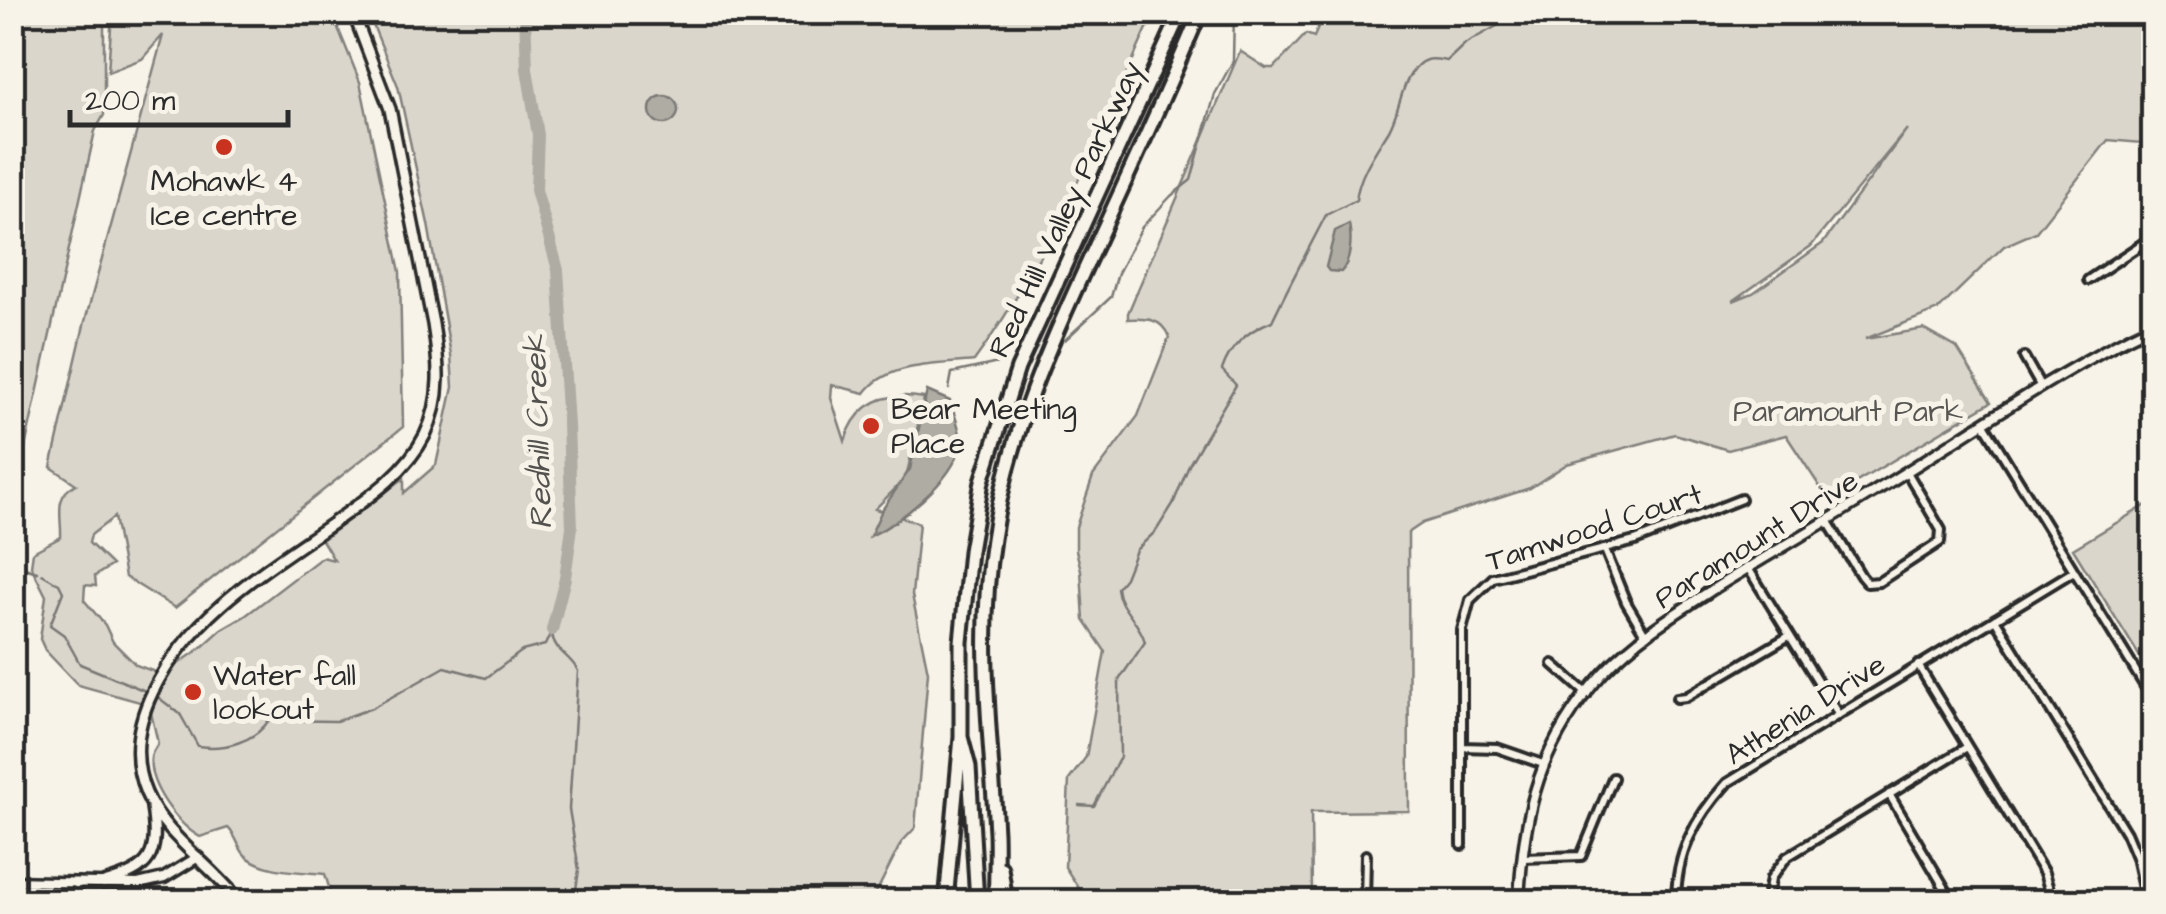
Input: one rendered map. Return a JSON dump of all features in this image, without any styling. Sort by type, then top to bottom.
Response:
[{"type":"highway","name":"Red Hill Valley Parkway","points":[[977,902],[969,768],[961,738],[961,642],[982,481],[1005,406],[1057,280],[1180,12]]},
{"type":"highway","name":"Red Hill Valley Parkway","points":[[996,902],[996,834],[984,700],[984,637],[993,536],[1010,457],[1059,325],[1200,12]]},
{"type":"highway","points":[[946,902],[961,738]]},
{"type":"highway","points":[[996,834],[1006,902]]},
{"type":"main road","points":[[104,883],[132,873],[152,856],[157,837],[152,804],[139,768],[139,726],[165,668],[194,628],[232,594],[369,497],[402,468],[426,433],[434,410],[438,356],[390,109],[353,12]]},
{"type":"main road","points":[[152,804],[240,902]]},
{"type":"street","points":[[2088,280],[2154,240]]},
{"type":"street","name":"Paramount Drive","points":[[1520,902],[1524,831],[1542,764],[1603,673],[1646,634],[1748,568],[2154,324]]},
{"type":"street","points":[[2024,357],[2042,388]]},
{"type":"street","points":[[1984,424],[2154,701]]},
{"type":"street","points":[[1828,520],[1861,576],[1867,583],[1879,582],[1940,542],[1940,530],[1907,472]]},
{"type":"street","name":"Tamwood Court","points":[[1462,846],[1462,630],[1465,611],[1474,594],[1493,578],[1635,541],[1741,499]]},
{"type":"street","points":[[1605,550],[1626,602],[1646,634]]},
{"type":"street","points":[[1748,568],[1838,714]]},
{"type":"street","name":"Athenia Drive","points":[[1676,902],[1678,865],[1690,834],[1704,808],[1737,776],[2074,570]]},
{"type":"street","points":[[1995,618],[2126,833],[2146,901],[2154,898]]},
{"type":"street","points":[[1677,698],[1686,697],[1789,636]]},
{"type":"street","points":[[1552,664],[1587,694]]},
{"type":"street","name":"Athenia Drive","points":[[1918,665],[2044,872],[2052,902]]},
{"type":"street","points":[[1462,747],[1497,748],[1542,764]]},
{"type":"street","points":[[1767,902],[1771,878],[1787,857],[1967,747]]},
{"type":"street","points":[[1523,858],[1581,856],[1613,778]]},
{"type":"street","points":[[1890,794],[1954,902]]},
{"type":"street","points":[[1365,902],[1366,855]]},
{"type":"street","points":[[12,881],[153,882],[198,857]]},
{"type":"street","points":[[78,882],[78,902]]},
{"type":"green space","points":[[13,12],[104,13],[104,115],[95,131],[13,502]]},
{"type":"green space","name":"Paramount Park","points":[[1325,12],[2153,13],[2153,144],[2108,140],[2036,232],[2004,246],[1938,310],[1865,339],[1924,329],[1957,348],[1991,402],[1828,499],[1786,435],[1728,450],[1675,434],[1567,464],[1530,488],[1423,523],[1408,533],[1409,811],[1311,812],[1312,897],[1223,898],[1222,902],[1087,901],[1065,867],[1069,780],[1086,757],[1105,651],[1084,620],[1076,527],[1093,476],[1138,416],[1169,337],[1158,323],[1128,319],[1128,313],[1240,51],[1266,68],[1274,68],[1306,34],[1314,37]],"holes":[[[1907,129],[1823,243],[1753,293],[1733,301],[1811,246]]]},
{"type":"green space","points":[[112,13],[332,13],[360,82],[400,272],[403,427],[175,608],[125,577],[114,517],[91,535],[89,543],[112,565],[95,576],[96,586],[85,585],[84,600],[105,625],[113,642],[136,665],[155,672],[178,664],[322,557],[334,560],[322,540],[404,478],[404,493],[436,465],[453,387],[451,355],[398,86],[368,13],[1154,13],[1051,235],[974,361],[900,370],[886,375],[865,393],[832,385],[831,398],[845,441],[857,417],[875,402],[897,396],[924,398],[906,478],[875,509],[919,523],[912,595],[928,672],[915,828],[901,843],[872,901],[326,901],[330,891],[325,874],[262,865],[245,855],[228,828],[200,837],[174,814],[159,791],[151,768],[158,743],[151,713],[140,702],[78,685],[45,650],[40,639],[46,596],[31,566],[33,552],[61,537],[61,501],[76,484],[51,467],[84,325],[163,35],[142,59],[108,72]]},
{"type":"green space","points":[[2153,501],[2153,678],[2073,549]]},
{"type":"shaded area","points":[[664,96],[674,100],[678,110],[674,120],[664,124],[654,120],[650,110],[654,100]]},
{"type":"shaded area","points":[[1349,224],[1347,262],[1341,272],[1329,271],[1326,267],[1335,231]]},
{"type":"shaded area","points":[[927,391],[950,401],[960,437],[955,461],[923,500],[870,536],[882,510],[910,469]]},
{"type":"waterway","name":"Redhill Creek","points":[[525,12],[527,69],[538,135],[536,190],[558,270],[568,425],[572,527],[552,630]]},
{"type":"waterway","points":[[1065,340],[1111,297],[1118,273],[1142,227],[1191,180],[1215,94],[1233,61],[1234,12]]},
{"type":"waterway","points":[[1079,805],[1094,806],[1120,757],[1119,680],[1145,642],[1117,588],[1136,550],[1156,531],[1173,504],[1190,463],[1236,385],[1222,370],[1230,353],[1241,340],[1272,321],[1326,215],[1356,200],[1364,172],[1393,122],[1412,72],[1421,62],[1447,61],[1466,43],[1506,21],[1509,12]]},
{"type":"waterway","points":[[949,389],[952,373],[998,363]]},
{"type":"waterway","points":[[18,566],[37,572]]},
{"type":"waterway","points":[[42,574],[59,584],[63,592],[50,625],[64,635],[80,664],[148,692]]},
{"type":"waterway","points":[[155,695],[180,714],[198,746],[218,747],[247,739],[269,720],[336,721],[372,708],[445,667],[486,678],[522,651],[545,645],[552,630]]},
{"type":"waterway","name":"Redhill Creek","points":[[552,634],[556,645],[578,671],[569,809],[579,870],[574,902]]},
{"type":"place","name":"Mohawk 4 Ice centre","points":[[224,147]]},
{"type":"place","name":"Bear Meeting Place","points":[[871,426]]},
{"type":"place","name":"Water fall lookout","points":[[193,692]]}]
